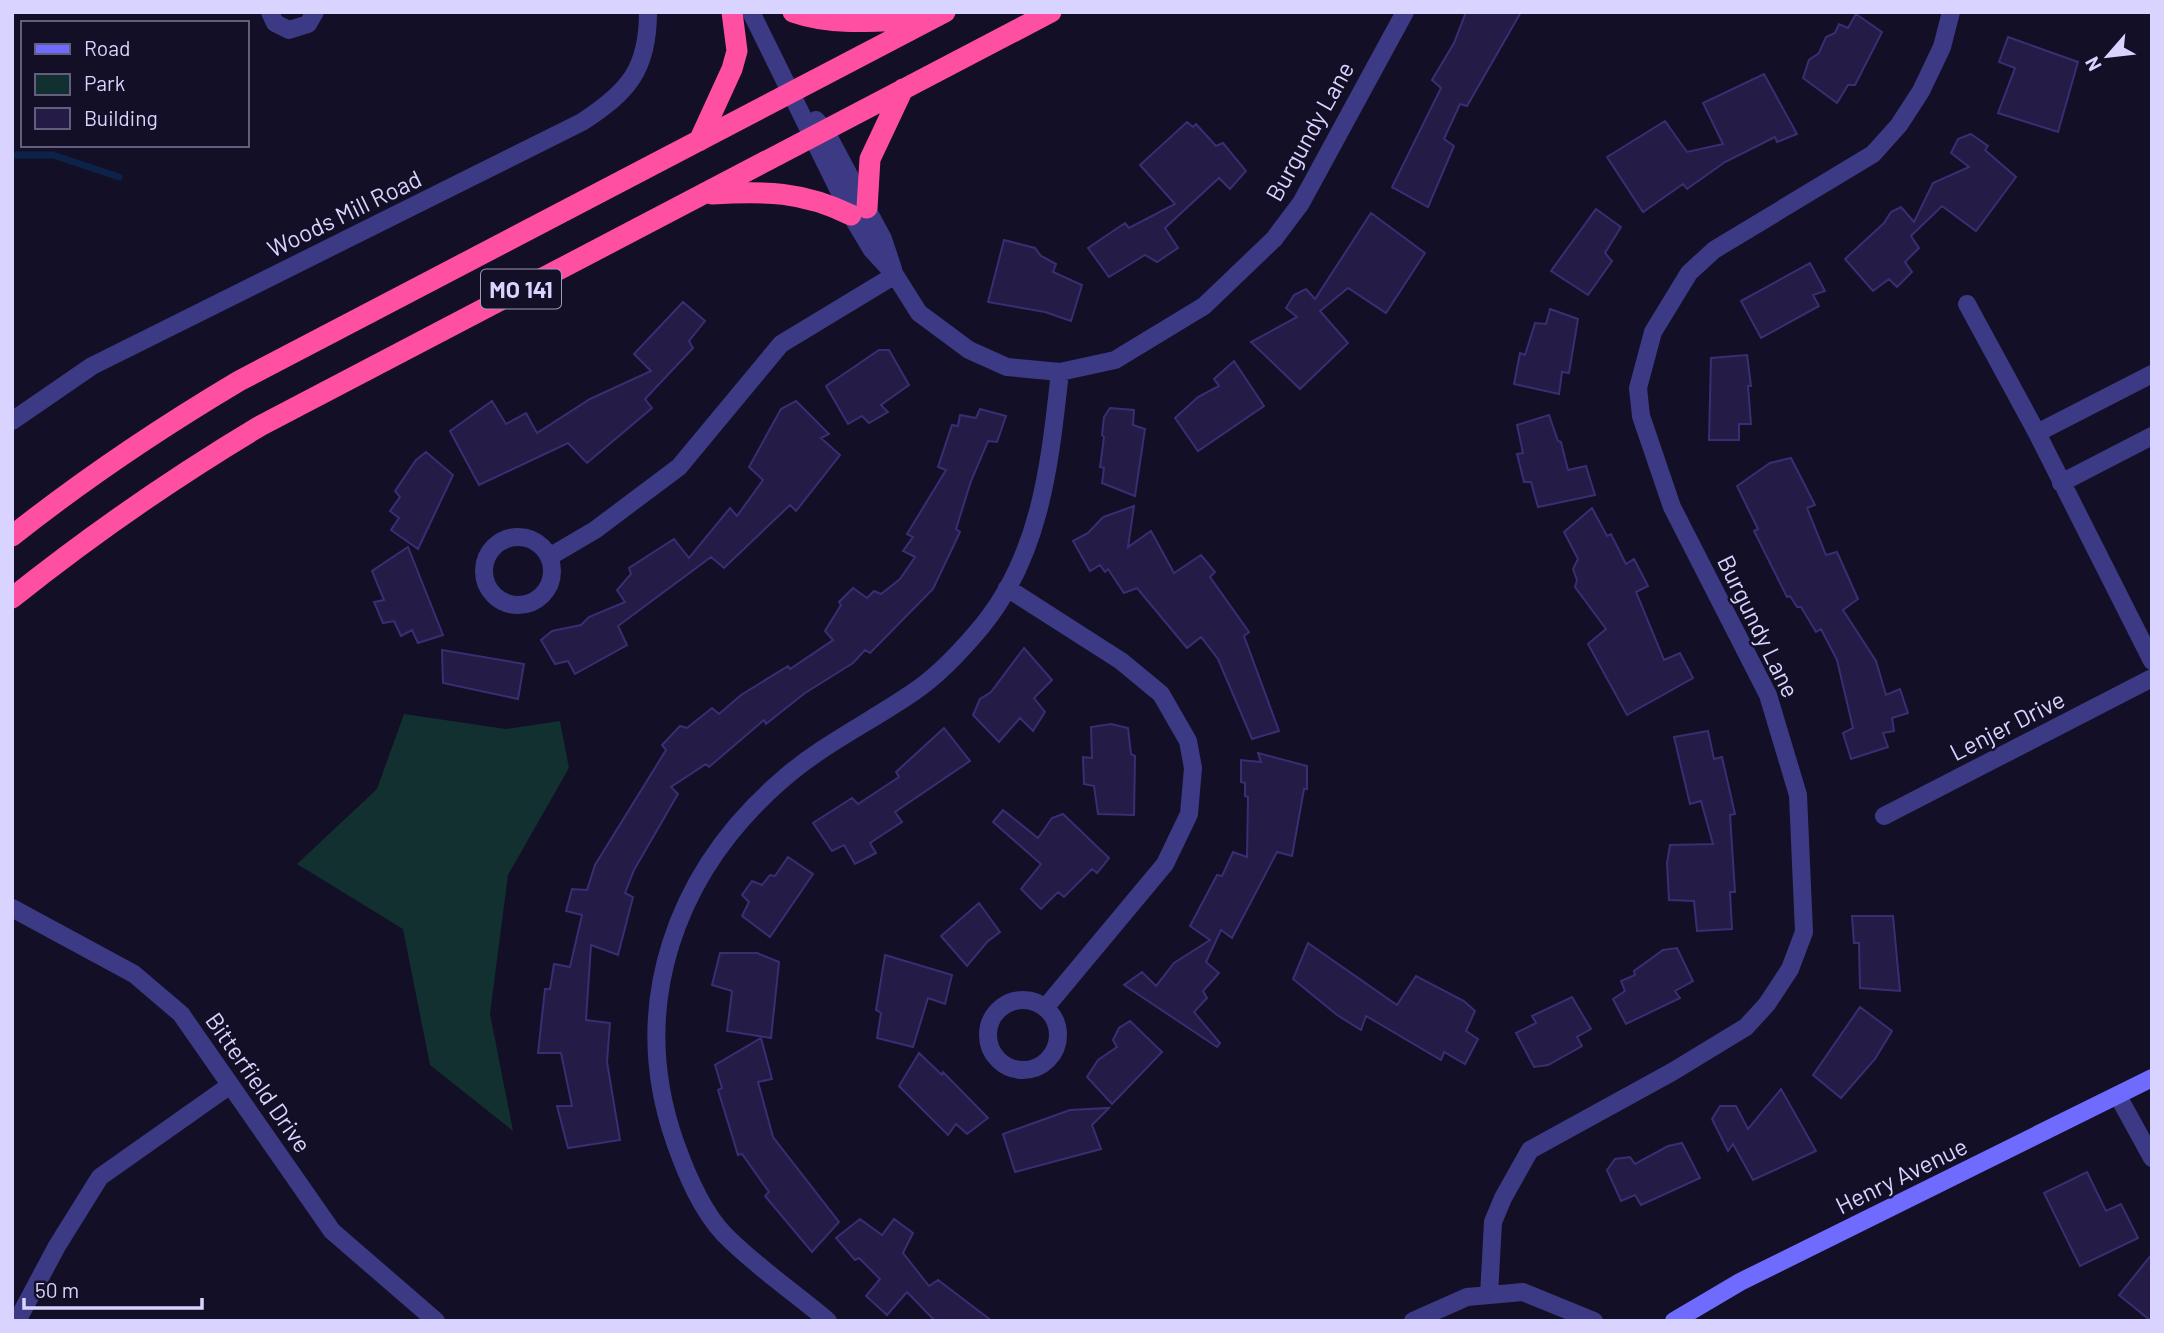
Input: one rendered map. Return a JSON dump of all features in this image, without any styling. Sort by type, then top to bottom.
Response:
[{"type":"highway","points":[[699,141],[732,69],[737,51],[732,12]]},
{"type":"highway","points":[[793,12],[816,20],[842,22],[940,15]]},
{"type":"highway","name":"MO 141","points":[[12,598],[114,520],[185,471],[260,426],[1051,12]]},
{"type":"highway","name":"MO 141","points":[[12,536],[100,469],[239,381],[940,15]]},
{"type":"highway","points":[[703,194],[760,191],[790,194],[859,211],[870,159],[902,89]]},
{"type":"street","points":[[270,12],[275,23],[289,30],[308,24],[315,12]]},
{"type":"street","name":"Woods Mill Road","points":[[12,421],[92,366],[582,122],[614,101],[638,71],[648,12]]},
{"type":"street","name":"Burgundy Lane","points":[[751,12],[792,93],[818,133],[859,211],[872,250],[895,275],[919,313],[969,350],[1007,367],[1060,372],[1115,360],[1204,306],[1274,239],[1301,203],[1405,12]]},
{"type":"street","name":"Burgundy Lane","points":[[1489,1295],[1493,1222],[1530,1150],[1672,1072],[1746,1027],[1767,1004],[1790,969],[1804,932],[1798,795],[1768,695],[1672,507],[1641,416],[1638,388],[1653,332],[1689,273],[1714,250],[1873,154],[1899,125],[1921,91],[1942,47],[1951,12]]},
{"type":"street","points":[[549,557],[595,530],[679,467],[781,345],[895,275]]},
{"type":"street","points":[[1968,304],[2037,433],[2152,662]]},
{"type":"street","points":[[828,1321],[723,1233],[691,1183],[668,1123],[654,1043],[657,999],[664,962],[698,880],[750,809],[785,777],[825,748],[918,690],[983,624],[1007,588],[1036,523],[1043,496],[1060,372]]},
{"type":"street","points":[[2037,433],[2152,374]]},
{"type":"street","points":[[2061,483],[2152,436]]},
{"type":"street","points":[[1007,588],[1121,661],[1161,694],[1188,741],[1193,768],[1189,814],[1165,864],[1045,1008]]},
{"type":"street","name":"Lenjer Drive","points":[[1884,816],[2152,678]]},
{"type":"street","name":"Bitterfield Drive","points":[[12,908],[126,969],[155,989],[181,1014],[332,1231],[436,1321]]},
{"type":"street","name":"Henry Avenue","points":[[1674,1321],[1740,1282],[2152,1078]]},
{"type":"street","points":[[17,1321],[57,1246],[100,1177],[229,1086]]},
{"type":"street","points":[[2118,1096],[2152,1158]]},
{"type":"street","points":[[1413,1321],[1467,1297],[1523,1292],[1594,1321]]},
{"type":"green space","points":[[404,714],[506,729],[560,721],[569,768],[508,875],[490,1014],[513,1131],[430,1065],[403,929],[297,864],[377,789]]},
{"type":"building","points":[[1466,12],[1521,12],[1467,106],[1460,104],[1444,139],[1454,146],[1428,207],[1392,187],[1441,88],[1432,80],[1454,43]]},
{"type":"building","points":[[1856,14],[1882,32],[1855,85],[1848,85],[1837,103],[1803,78],[1809,60],[1819,53],[1826,37],[1835,33],[1839,24],[1848,28]]},
{"type":"building","points":[[2008,37],[2078,62],[2058,132],[1998,113],[2015,68],[1999,62]]},
{"type":"building","points":[[1764,74],[1797,134],[1777,142],[1775,137],[1725,162],[1687,189],[1683,184],[1643,212],[1607,157],[1665,121],[1687,152],[1723,144],[1703,103]]},
{"type":"building","points":[[1187,122],[1193,127],[1196,124],[1216,146],[1223,143],[1246,171],[1230,189],[1219,178],[1165,228],[1178,248],[1157,262],[1145,255],[1109,277],[1088,248],[1125,223],[1129,228],[1175,204],[1140,165]]},
{"type":"building","points":[[1971,134],[1988,146],[1985,150],[2016,177],[1976,231],[1942,206],[1911,236],[1919,248],[1905,262],[1912,272],[1897,287],[1889,279],[1873,291],[1845,259],[1884,223],[1891,212],[1901,207],[1914,222],[1933,183],[1969,167],[1951,153],[1958,139]]},
{"type":"building","points":[[1596,209],[1621,227],[1605,253],[1612,261],[1588,295],[1551,271]]},
{"type":"building","points":[[1371,213],[1425,253],[1386,313],[1348,288],[1320,311],[1348,343],[1300,389],[1251,342],[1297,317],[1286,308],[1294,295],[1306,289],[1315,299]]},
{"type":"building","points":[[1004,240],[1035,248],[1041,256],[1056,264],[1053,272],[1082,285],[1071,321],[1045,312],[988,302]]},
{"type":"building","points":[[1810,263],[1825,291],[1813,295],[1819,306],[1761,338],[1741,301]]},
{"type":"building","points":[[683,302],[705,321],[689,341],[693,348],[645,399],[652,408],[587,463],[568,443],[479,485],[450,431],[492,401],[506,424],[526,413],[537,433],[590,399],[651,371],[634,354]]},
{"type":"building","points":[[1550,309],[1578,319],[1569,373],[1562,372],[1559,394],[1514,384],[1520,353],[1525,355],[1535,323],[1546,324]]},
{"type":"building","points":[[879,350],[889,350],[909,385],[881,405],[888,412],[869,423],[862,416],[848,424],[826,386]]},
{"type":"building","points":[[1747,355],[1751,386],[1748,386],[1751,424],[1739,424],[1739,440],[1709,440],[1711,358]]},
{"type":"building","points":[[1234,361],[1264,406],[1198,451],[1175,418],[1198,397],[1219,386],[1214,379]]},
{"type":"building","points":[[796,401],[829,434],[821,438],[840,455],[796,511],[790,505],[724,568],[711,557],[618,626],[627,645],[575,674],[568,661],[555,664],[541,640],[552,631],[581,625],[589,617],[625,602],[617,590],[631,574],[629,568],[674,539],[689,558],[730,508],[737,516],[763,480],[749,467],[781,409]]},
{"type":"building","points":[[1110,408],[1134,410],[1133,425],[1145,429],[1135,496],[1102,483],[1102,435],[1104,417]]},
{"type":"building","points":[[980,409],[1006,416],[997,442],[988,441],[971,481],[956,529],[960,532],[933,589],[870,653],[865,650],[853,663],[805,693],[766,724],[764,720],[709,767],[706,764],[671,787],[678,794],[634,870],[625,893],[633,897],[618,955],[591,945],[586,1020],[610,1023],[607,1062],[620,1140],[568,1148],[557,1106],[572,1106],[561,1053],[538,1053],[545,989],[550,989],[554,964],[570,967],[582,915],[566,911],[572,889],[587,890],[595,865],[666,750],[662,745],[680,726],[687,728],[712,708],[719,714],[741,695],[788,666],[790,669],[833,640],[825,631],[841,605],[839,602],[853,588],[867,598],[874,591],[881,594],[900,579],[915,557],[903,551],[913,537],[907,534],[946,470],[938,467],[952,425],[958,426],[960,415],[976,418]]},
{"type":"building","points":[[1549,415],[1558,441],[1561,442],[1568,470],[1586,466],[1595,495],[1538,507],[1531,482],[1524,482],[1517,454],[1523,453],[1517,425]]},
{"type":"building","points":[[426,452],[453,475],[418,549],[391,530],[399,518],[390,511],[400,497],[395,491],[416,460]]},
{"type":"building","points":[[1791,458],[1815,505],[1807,508],[1826,555],[1837,552],[1858,599],[1843,610],[1876,661],[1886,695],[1900,689],[1908,713],[1892,718],[1894,731],[1883,733],[1888,747],[1851,759],[1843,733],[1853,728],[1837,660],[1821,629],[1816,632],[1801,607],[1797,607],[1790,596],[1787,597],[1754,531],[1758,529],[1737,486],[1770,463]]},
{"type":"building","points":[[1134,506],[1128,547],[1151,531],[1174,573],[1201,555],[1215,572],[1210,577],[1249,632],[1244,636],[1279,731],[1252,739],[1218,659],[1201,637],[1187,648],[1137,588],[1124,593],[1108,569],[1105,572],[1100,565],[1090,571],[1073,541],[1088,533],[1103,517]]},
{"type":"building","points":[[1592,508],[1607,536],[1611,534],[1626,564],[1634,559],[1648,586],[1636,592],[1664,660],[1680,653],[1693,678],[1627,715],[1588,644],[1606,629],[1575,587],[1577,580],[1573,569],[1578,559],[1564,532]]},
{"type":"building","points":[[408,547],[443,635],[418,643],[412,630],[401,636],[394,621],[383,623],[374,602],[384,600],[372,571]]},
{"type":"building","points":[[1024,648],[1052,680],[1034,698],[1045,712],[1033,731],[1020,718],[999,742],[973,715],[980,699],[991,692]]},
{"type":"building","points":[[442,650],[524,664],[518,699],[443,683]]},
{"type":"building","points":[[1111,724],[1128,728],[1131,754],[1135,756],[1134,815],[1098,814],[1094,786],[1084,784],[1083,757],[1092,758],[1091,727]]},
{"type":"building","points":[[944,728],[970,761],[895,812],[902,822],[870,843],[876,853],[855,864],[844,845],[832,851],[813,823],[852,798],[858,804],[899,777],[896,772]]},
{"type":"building","points":[[1708,731],[1714,759],[1722,757],[1735,814],[1730,815],[1735,892],[1730,892],[1732,929],[1697,931],[1694,901],[1669,900],[1667,863],[1670,845],[1713,844],[1701,801],[1690,804],[1674,737]]},
{"type":"building","points":[[1258,753],[1307,766],[1307,789],[1304,789],[1292,856],[1277,852],[1232,938],[1221,930],[1206,962],[1219,973],[1203,991],[1207,998],[1194,1012],[1220,1043],[1217,1047],[1124,985],[1142,972],[1156,986],[1174,963],[1210,940],[1190,926],[1217,875],[1222,876],[1233,852],[1247,857],[1248,797],[1245,796],[1245,783],[1241,782],[1241,760],[1261,762]]},
{"type":"building","points":[[1003,810],[1038,838],[1052,818],[1063,814],[1109,858],[1097,873],[1092,869],[1064,897],[1058,892],[1041,909],[1021,889],[1041,864],[993,822]]},
{"type":"building","points":[[788,857],[813,874],[770,937],[742,916],[749,902],[742,895],[752,881],[762,885],[770,875],[775,876]]},
{"type":"building","points":[[979,903],[1000,932],[987,942],[967,966],[941,936]]},
{"type":"building","points":[[1852,916],[1893,916],[1900,991],[1860,988],[1859,943],[1854,943]]},
{"type":"building","points":[[1308,943],[1397,1005],[1416,976],[1464,1001],[1475,1011],[1466,1031],[1478,1039],[1465,1064],[1444,1052],[1441,1060],[1366,1016],[1361,1030],[1337,1015],[1293,979]]},
{"type":"building","points":[[1677,948],[1693,981],[1675,991],[1680,998],[1626,1024],[1613,999],[1625,991],[1621,981],[1635,975],[1634,971],[1663,950]]},
{"type":"building","points":[[720,953],[757,953],[779,962],[771,1038],[727,1031],[732,991],[712,985]]},
{"type":"building","points":[[885,955],[952,975],[945,1004],[928,998],[913,1047],[877,1038],[881,1013],[876,1010]]},
{"type":"building","points":[[1572,997],[1591,1029],[1577,1037],[1582,1046],[1548,1065],[1534,1067],[1516,1033],[1536,1023],[1532,1016]]},
{"type":"building","points":[[1860,1007],[1892,1031],[1875,1059],[1841,1098],[1813,1075]]},
{"type":"building","points":[[1130,1021],[1162,1052],[1112,1104],[1087,1077],[1098,1060],[1117,1047],[1113,1040],[1119,1028]]},
{"type":"building","points":[[761,1038],[772,1079],[758,1082],[773,1137],[839,1222],[812,1252],[765,1196],[769,1192],[742,1154],[738,1155],[718,1090],[722,1088],[715,1065]]},
{"type":"building","points":[[919,1053],[942,1075],[943,1072],[988,1118],[967,1134],[956,1124],[948,1135],[899,1086]]},
{"type":"building","points":[[1781,1089],[1816,1151],[1753,1180],[1733,1144],[1728,1151],[1712,1119],[1720,1106],[1736,1106],[1748,1129]]},
{"type":"building","points":[[1109,1108],[1092,1125],[1101,1149],[1015,1172],[1003,1134],[1070,1110]]},
{"type":"building","points":[[1682,1143],[1700,1178],[1641,1205],[1635,1195],[1621,1201],[1607,1170],[1615,1159],[1630,1157],[1635,1164],[1668,1146]]},
{"type":"building","points":[[2087,1172],[2106,1211],[2121,1204],[2138,1238],[2080,1266],[2044,1193]]},
{"type":"building","points":[[860,1219],[882,1235],[894,1219],[913,1233],[903,1253],[929,1286],[938,1280],[992,1321],[935,1321],[907,1292],[887,1315],[866,1296],[880,1279],[859,1258],[855,1260],[836,1238]]},
{"type":"building","points":[[2152,1254],[2152,1321],[2151,1321],[2119,1295]]},
{"type":"waterway","points":[[12,155],[53,155],[119,177]]}]
